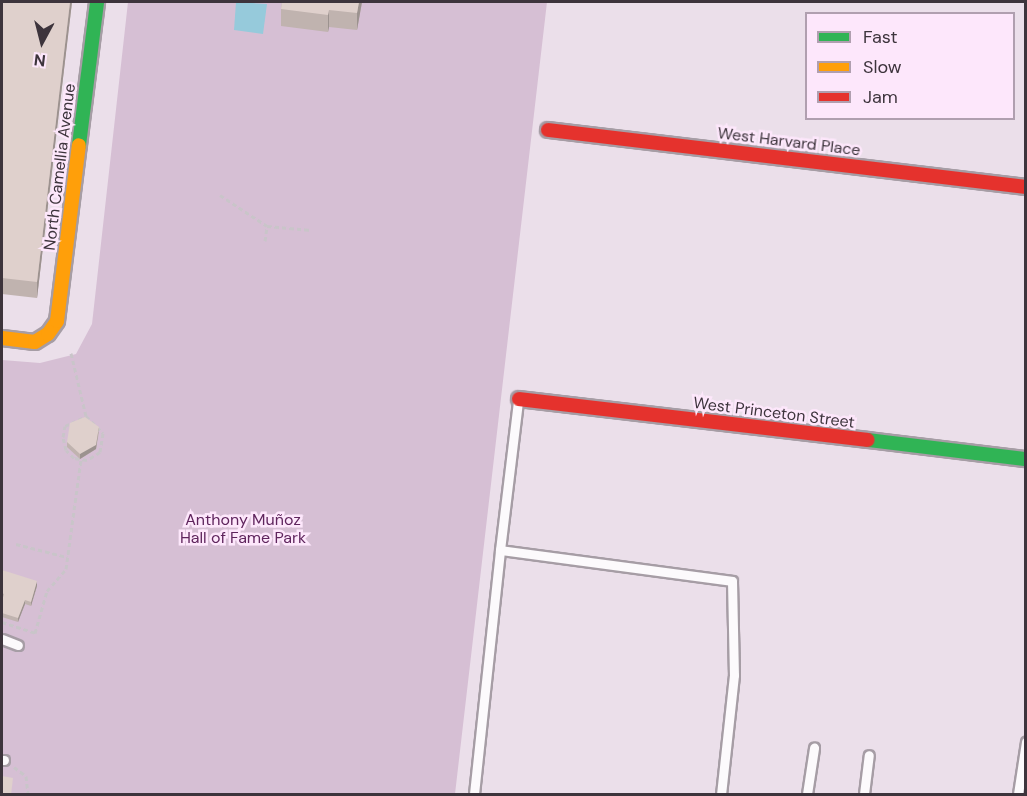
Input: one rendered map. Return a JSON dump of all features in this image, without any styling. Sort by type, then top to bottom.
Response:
[{"type":"street","name":"North Camellia Avenue","points":[[2,338],[35,342],[48,334],[57,321],[97,2]]},
{"type":"street","name":"West Harvard Place","points":[[548,130],[1026,188]]},
{"type":"street","name":"West Princeton Street","points":[[519,399],[1026,459]]},
{"type":"lane","points":[[474,795],[519,399]]},
{"type":"lane","points":[[501,550],[732,581],[734,675],[722,795]]},
{"type":"lane","points":[[2,639],[18,645]]},
{"type":"lane","points":[[1018,795],[1026,742]]},
{"type":"lane","points":[[807,795],[814,748]]},
{"type":"lane","points":[[864,795],[868,755]]},
{"type":"path","points":[[220,195],[267,226],[311,230]]},
{"type":"path","points":[[265,241],[267,226]]},
{"type":"path","points":[[71,353],[86,416],[103,433],[100,452],[87,460],[74,458],[66,450],[63,437],[65,426],[86,416]]},
{"type":"path","points":[[2,622],[35,633],[47,591],[66,569],[81,459]]},
{"type":"path","points":[[16,544],[67,557]]},
{"type":"path","points":[[3,760],[26,776],[28,795]]},
{"type":"green space","name":"Anthony Muñoz Hall of Fame Park","points":[[128,2],[547,2],[455,794],[2,794],[2,360],[40,363],[76,354],[92,324]]},
{"type":"water","points":[[236,2],[267,4],[263,34],[234,30]]},
{"type":"building","points":[[2,2],[70,2],[37,282],[2,278]]},
{"type":"building","points":[[282,2],[359,2],[357,13],[329,10],[328,15],[281,9]]},
{"type":"building","points":[[85,417],[99,427],[96,445],[80,454],[67,442],[70,423]]},
{"type":"building","points":[[2,570],[37,581],[31,602],[25,600],[18,618],[2,613],[4,594],[2,593]]},
{"type":"building","points":[[2,776],[13,778],[11,795],[2,795]]},
{"type":"traffic: fast","points":[[79,145],[97,2]]},
{"type":"traffic: fast","points":[[868,440],[1026,459]]},
{"type":"traffic: slow","points":[[2,338],[35,342],[48,334],[57,321],[79,145]]},
{"type":"traffic: jam","points":[[548,130],[1026,187]]},
{"type":"traffic: jam","points":[[519,399],[868,440]]}]
